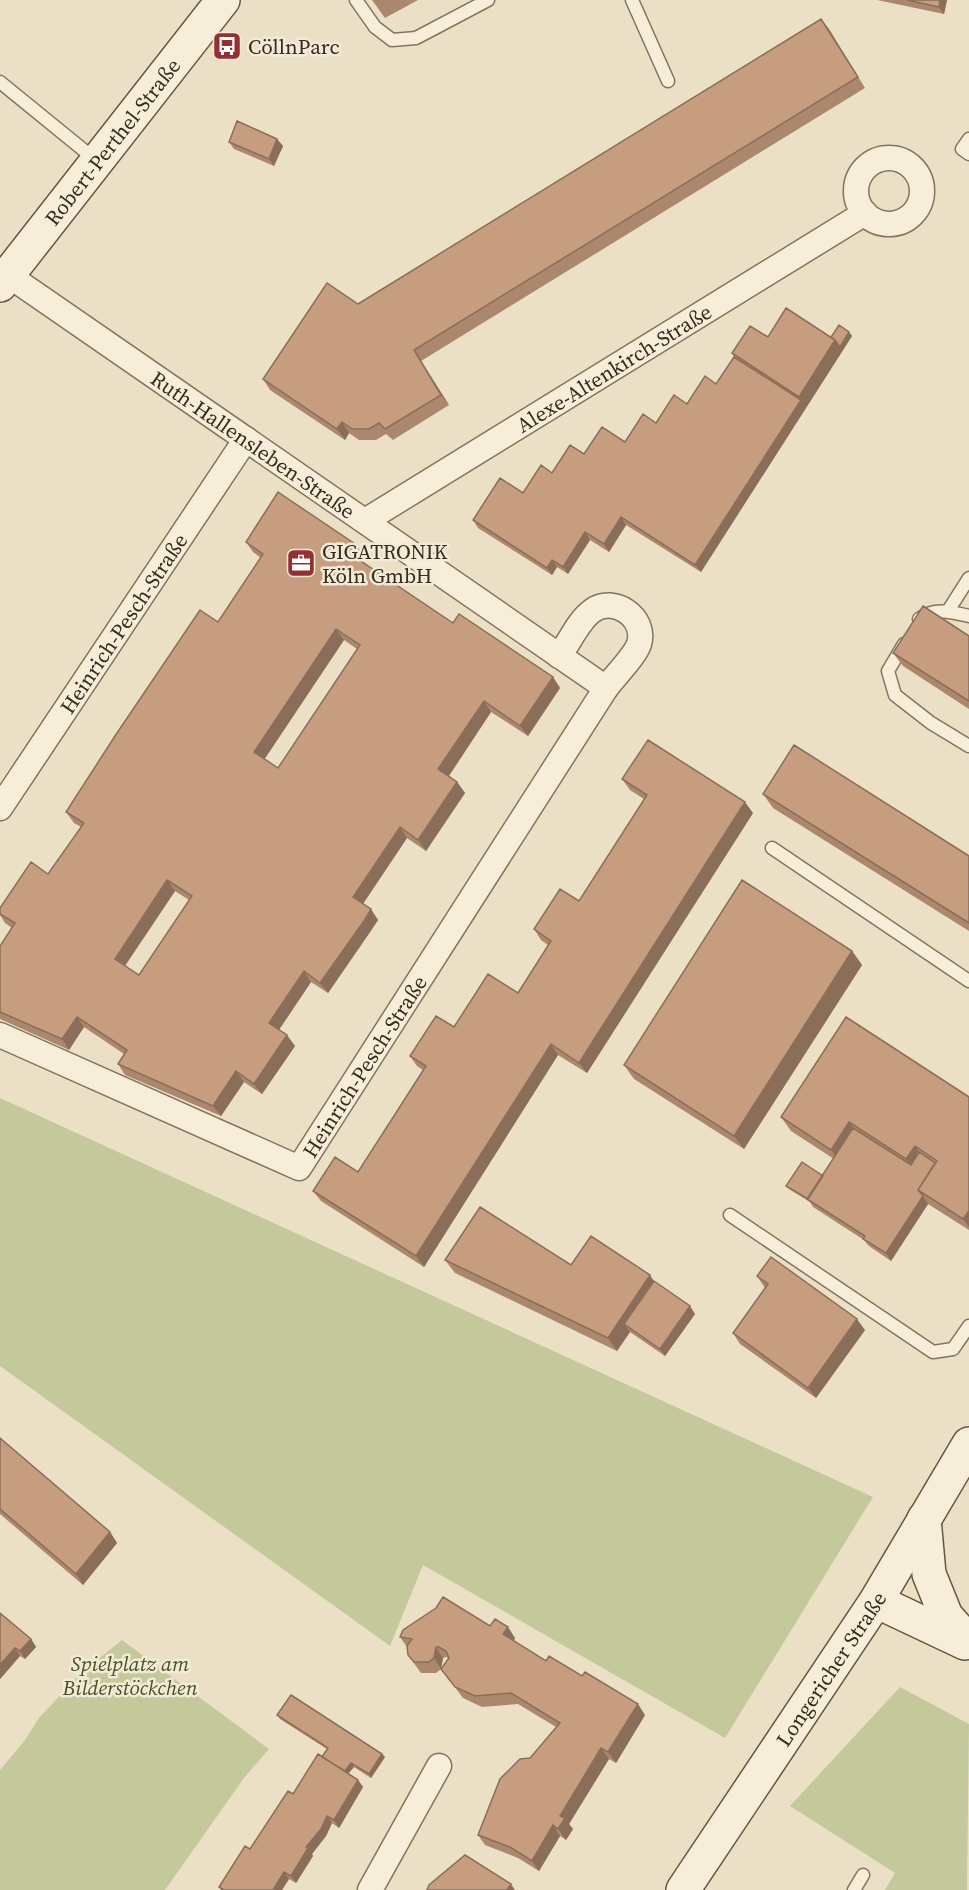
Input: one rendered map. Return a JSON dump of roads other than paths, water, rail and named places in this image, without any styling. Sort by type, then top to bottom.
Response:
[{"type":"street","name":"Robert-Perthel-Straße","points":[[4,280],[223,0]]},
{"type":"street","name":"Alexe-Altenkirch-Straße","points":[[365,521],[865,213]]},
{"type":"street","name":"Ruth-Hallensleben-Straße","points":[[4,280],[246,439],[606,688]]},
{"type":"street","name":"Heinrich-Pesch-Straße","points":[[0,808],[246,439]]},
{"type":"street","points":[[559,656],[589,612],[606,606],[623,608],[633,616],[639,626],[639,645],[606,688]]},
{"type":"street","name":"Heinrich-Pesch-Straße","points":[[0,1035],[299,1168],[606,688]]},
{"type":"street","name":"Longericher Straße","points":[[683,1890],[876,1602],[969,1444]]},
{"type":"street","points":[[924,1519],[929,1574],[946,1616],[969,1643]]},
{"type":"street","points":[[876,1602],[969,1643]]},
{"type":"street","points":[[370,1890],[440,1766]]},
{"type":"lane","points":[[356,0],[375,27],[392,40],[416,38],[488,0]]},
{"type":"lane","points":[[632,0],[668,81]]},
{"type":"lane","points":[[0,82],[98,161]]},
{"type":"lane","points":[[969,139],[962,149],[969,154]]},
{"type":"lane","points":[[948,611],[969,578]]},
{"type":"lane","points":[[969,616],[948,611],[925,614],[888,671],[895,695],[932,723],[969,746]]},
{"type":"lane","points":[[772,848],[969,981]]},
{"type":"lane","points":[[730,1215],[933,1352],[953,1349],[969,1326]]},
{"type":"lane","points":[[854,1890],[863,1875]]},
{"type":"place","name":"CöllnParc","points":[[227,46]]},
{"type":"place","name":"GIGATRONIK Köln GmbH","points":[[301,563]]},
{"type":"park label","name":"Spielplatz am Bilderstöckchen","points":[[130,1675]]}]
